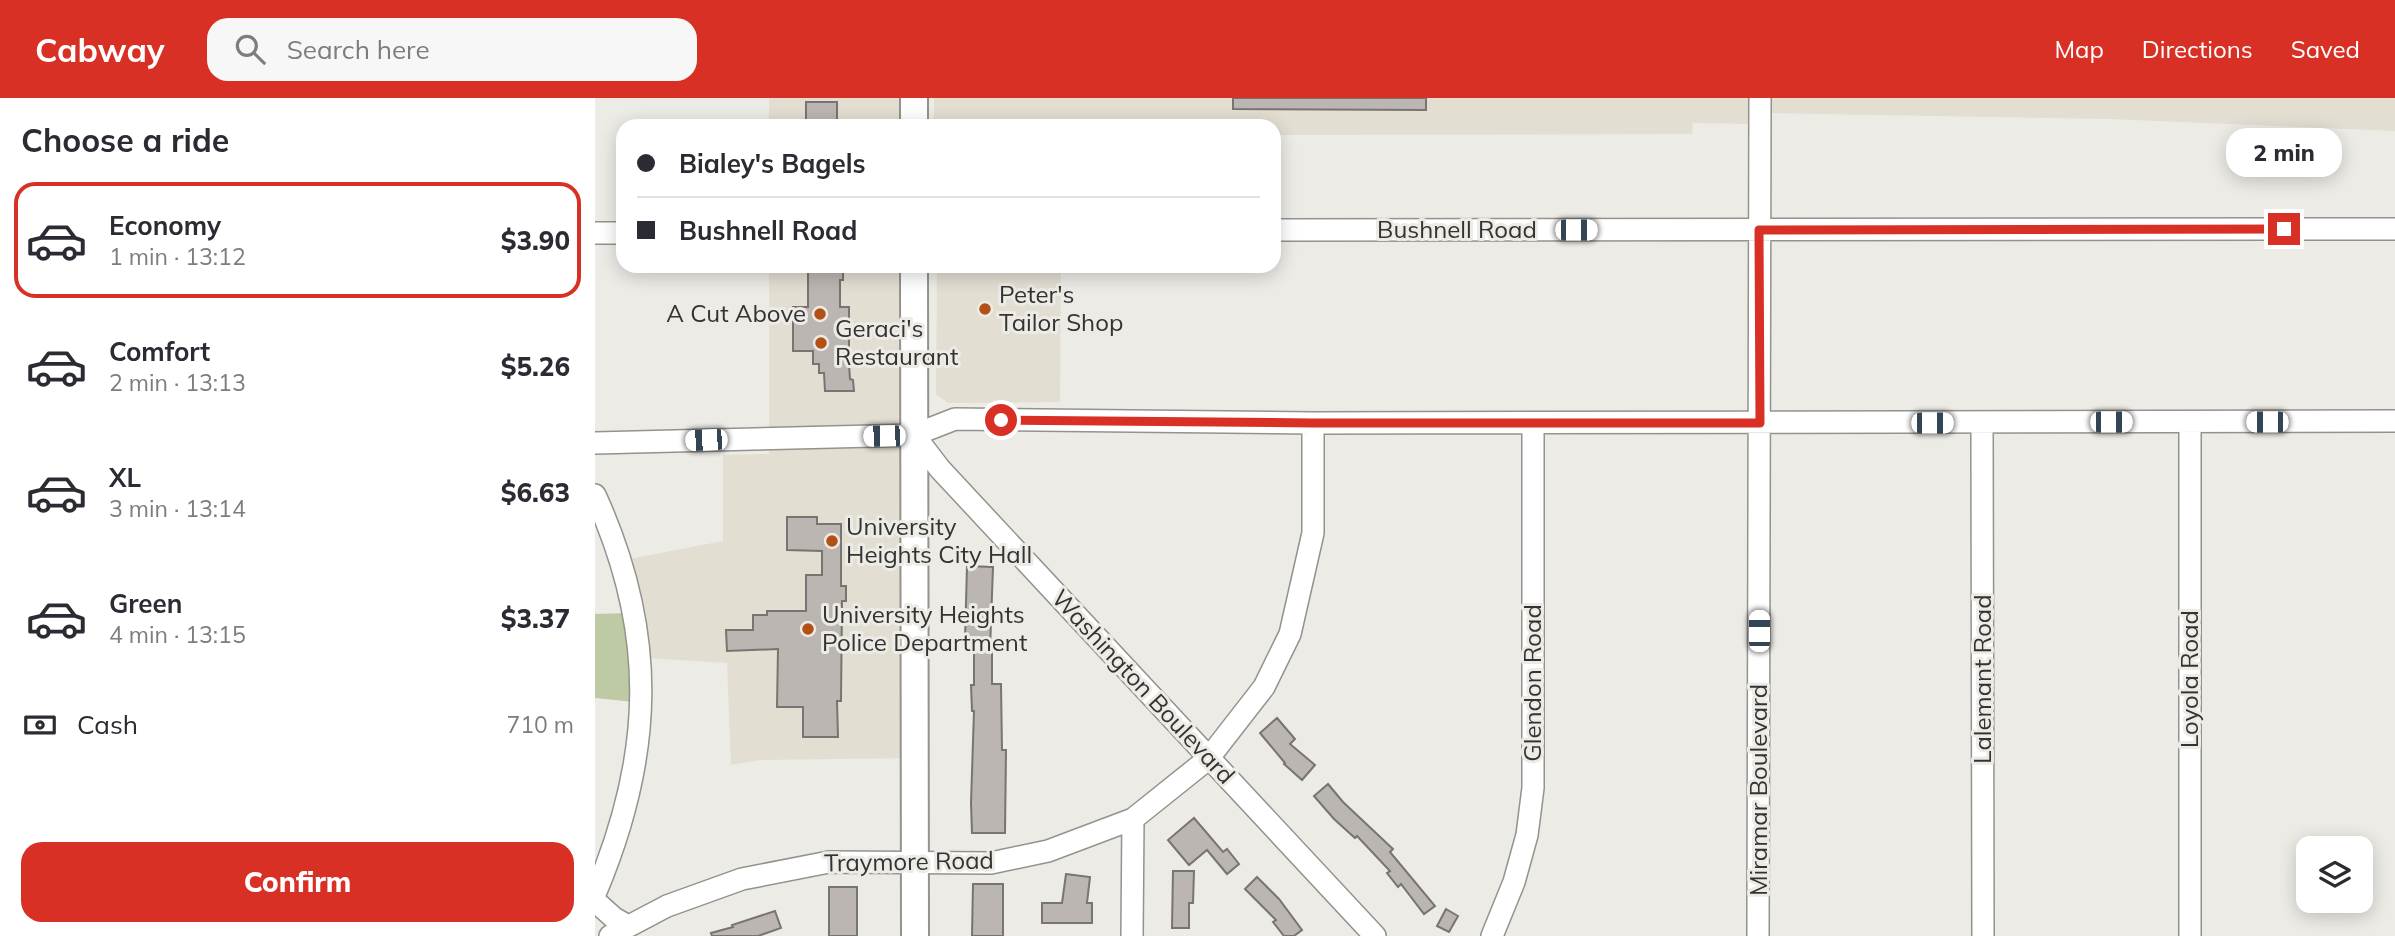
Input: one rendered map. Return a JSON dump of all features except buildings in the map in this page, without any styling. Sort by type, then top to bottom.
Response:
[{"type":"main road","points":[[913,98],[914,119]]},
{"type":"main road","points":[[914,273],[915,936]]},
{"type":"street","name":"Miramar Boulevard","points":[[1758,936],[1760,98]]},
{"type":"street","name":"Bushnell Road","points":[[1281,230],[2395,229]]},
{"type":"street","points":[[595,233],[616,233]]},
{"type":"street","points":[[595,443],[914,435],[955,419],[1313,423],[2395,421]]},
{"type":"street","name":"Lalemant Road","points":[[1982,422],[1983,936]]},
{"type":"street","name":"Loyola Road","points":[[2190,422],[2190,936]]},
{"type":"street","name":"Traymore Road","points":[[619,931],[688,897],[753,876],[828,862],[991,863],[1048,850],[1133,819],[1208,759],[1264,687],[1290,634],[1313,533],[1313,423]]},
{"type":"street","name":"Glendon Road","points":[[1492,936],[1514,882],[1527,835],[1533,788],[1533,423]]},
{"type":"street","name":"Washington Boulevard","points":[[914,435],[940,469],[1375,936]]},
{"type":"street","points":[[595,495],[620,556],[631,593],[638,632],[640,678],[636,759],[630,790],[622,821],[595,894]]},
{"type":"street","points":[[1132,936],[1133,819]]},
{"type":"street","points":[[595,901],[614,918],[619,931]]},
{"type":"shaded area","points":[[769,98],[913,98],[913,119],[769,119]]},
{"type":"shaded area","points":[[934,98],[1751,98],[1751,124],[1693,123],[1692,134],[1281,135],[1281,119],[933,119]]},
{"type":"shaded area","points":[[1760,98],[2395,98],[2395,131],[2110,119],[1759,113]]},
{"type":"shaded area","points":[[769,273],[914,273],[915,758],[761,760],[731,765],[727,663],[633,657],[614,562],[723,541],[723,455],[769,454]]},
{"type":"shaded area","points":[[937,273],[1061,273],[1060,402],[948,403],[936,394]]},
{"type":"green space","points":[[627,613],[634,702],[595,698],[595,614]]},
{"type":"place","name":"Peter's Tailor Shop","points":[[985,309]]},
{"type":"place","name":"A Cut Above","points":[[820,314]]},
{"type":"place","name":"Geraci's Restaurant","points":[[821,343]]},
{"type":"place","name":"University Heights City Hall","points":[[832,541]]},
{"type":"place","name":"University Heights Police Department","points":[[808,629]]},
{"type":"route","points":[[1001,420],[1760,423],[1759,230],[2284,229]]}]
